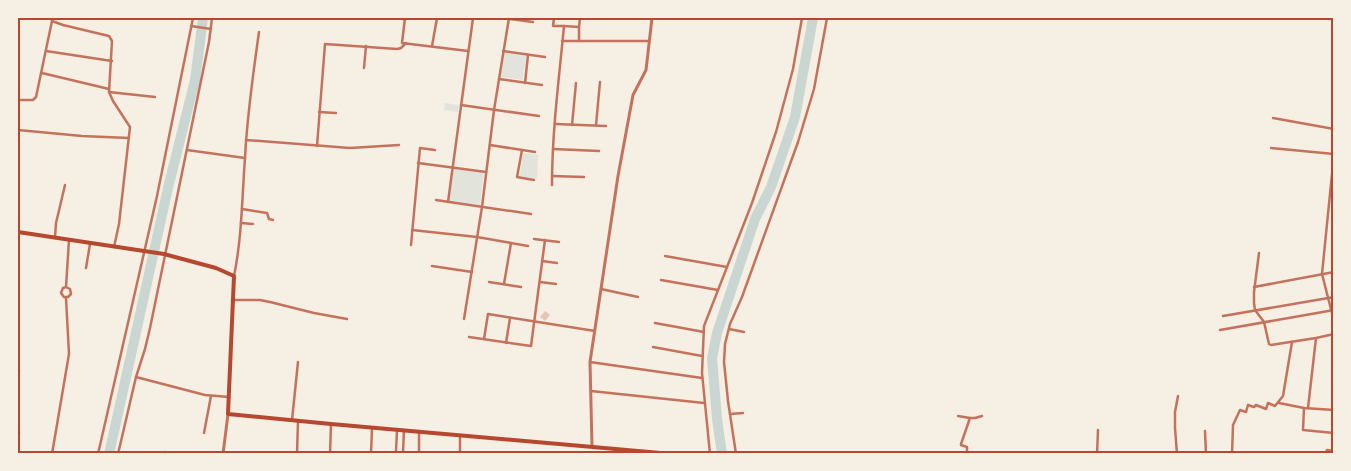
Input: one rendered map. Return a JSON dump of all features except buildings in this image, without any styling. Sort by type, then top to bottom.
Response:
[{"type":"main road","points":[[18,232],[162,254],[216,268],[234,276],[228,414],[672,454]]},
{"type":"street","points":[[98,454],[147,252],[193,18]]},
{"type":"street","points":[[118,454],[136,377],[145,349],[162,254],[187,150],[212,18]]},
{"type":"street","points":[[390,18],[404,18],[402,43],[468,51]]},
{"type":"street","points":[[432,46],[437,18]]},
{"type":"street","points":[[448,202],[473,18]]},
{"type":"street","points":[[503,18],[533,22]]},
{"type":"street","points":[[464,319],[509,18]]},
{"type":"street","points":[[554,18],[553,26],[579,27]]},
{"type":"street","points":[[579,41],[580,18]]},
{"type":"street","points":[[591,446],[590,362],[618,176],[634,95],[646,70],[652,18],[636,18]]},
{"type":"street","points":[[710,454],[702,378],[706,318],[752,203],[776,132],[793,69],[802,18]]},
{"type":"street","points":[[736,454],[724,362],[725,344],[729,328],[798,142],[814,89],[827,18]]},
{"type":"street","points":[[18,100],[30,100],[36,97],[52,19],[63,25],[109,36],[112,41],[109,91],[113,101],[130,126],[119,224],[114,247]]},
{"type":"street","points":[[192,26],[211,29]]},
{"type":"street","points":[[552,185],[553,149],[564,26]]},
{"type":"street","points":[[234,276],[242,208],[252,80],[259,32]]},
{"type":"street","points":[[562,41],[649,41]]},
{"type":"street","points":[[317,146],[325,44],[401,48],[406,43]]},
{"type":"street","points":[[364,68],[366,46]]},
{"type":"street","points":[[46,51],[112,62]]},
{"type":"street","points":[[503,51],[545,58]]},
{"type":"street","points":[[525,83],[528,55]]},
{"type":"street","points":[[42,73],[109,91],[154,97]]},
{"type":"street","points":[[499,79],[542,85]]},
{"type":"street","points":[[596,126],[600,82]]},
{"type":"street","points":[[572,125],[576,83]]},
{"type":"street","points":[[460,105],[539,116]]},
{"type":"street","points":[[319,112],[336,113]]},
{"type":"street","points":[[1273,118],[1334,129]]},
{"type":"street","points":[[556,124],[606,126]]},
{"type":"street","points":[[18,130],[129,138]]},
{"type":"street","points":[[246,140],[368,148],[399,145]]},
{"type":"street","points":[[490,145],[535,152]]},
{"type":"street","points":[[411,245],[420,148],[434,150]]},
{"type":"street","points":[[1271,148],[1333,154],[1332,187],[1322,274],[1334,321]]},
{"type":"street","points":[[553,149],[599,151]]},
{"type":"street","points":[[187,150],[245,158]]},
{"type":"street","points":[[522,150],[517,177],[534,180]]},
{"type":"street","points":[[418,163],[486,172]]},
{"type":"street","points":[[552,176],[584,177]]},
{"type":"street","points":[[55,238],[56,223],[65,185]]},
{"type":"street","points":[[436,200],[531,214]]},
{"type":"street","points":[[242,208],[253,210],[253,212],[266,213],[268,219],[273,220]]},
{"type":"street","points":[[1327,218],[1334,219]]},
{"type":"street","points":[[240,223],[252,224]]},
{"type":"street","points":[[412,230],[477,237],[528,246]]},
{"type":"street","points":[[534,239],[560,242]]},
{"type":"street","points":[[66,288],[69,240]]},
{"type":"street","points":[[469,337],[531,346],[545,240]]},
{"type":"street","points":[[504,284],[510,243]]},
{"type":"street","points":[[86,268],[90,244]]},
{"type":"street","points":[[1259,253],[1254,287],[1255,310],[1264,322],[1269,344],[1292,342],[1334,334]]},
{"type":"street","points":[[665,256],[727,267]]},
{"type":"street","points":[[542,260],[558,263]]},
{"type":"street","points":[[432,266],[472,272]]},
{"type":"street","points":[[1254,287],[1334,272]]},
{"type":"street","points":[[661,280],[718,290]]},
{"type":"street","points":[[489,282],[522,286]]},
{"type":"street","points":[[540,282],[556,284]]},
{"type":"street","points":[[52,454],[69,354],[66,298],[61,293],[63,288],[66,288]]},
{"type":"street","points":[[66,288],[70,289],[72,294],[66,298]]},
{"type":"street","points":[[601,289],[638,297]]},
{"type":"street","points":[[1223,316],[1334,297]]},
{"type":"street","points":[[232,300],[270,302],[314,313],[347,318]]},
{"type":"street","points":[[1220,330],[1332,310]]},
{"type":"street","points":[[484,339],[488,314],[595,331]]},
{"type":"street","points":[[506,343],[510,318]]},
{"type":"street","points":[[655,323],[704,332]]},
{"type":"street","points":[[729,328],[744,332]]},
{"type":"street","points":[[1308,408],[1316,338]]},
{"type":"street","points":[[1232,454],[1232,433],[1240,410],[1246,412],[1248,406],[1266,409],[1268,403],[1275,406],[1283,396],[1292,342]]},
{"type":"street","points":[[653,347],[702,356]]},
{"type":"street","points":[[292,420],[298,362]]},
{"type":"street","points":[[590,362],[702,378]]},
{"type":"street","points":[[136,377],[185,390],[229,397]]},
{"type":"street","points":[[591,391],[704,403]]},
{"type":"street","points":[[204,434],[211,395]]},
{"type":"street","points":[[1177,454],[1175,420],[1178,396]]},
{"type":"street","points":[[1279,403],[1304,408],[1333,409]]},
{"type":"street","points":[[1304,408],[1303,430],[1334,433]]},
{"type":"street","points":[[730,414],[743,413]]},
{"type":"street","points":[[223,454],[228,414]]},
{"type":"street","points":[[958,416],[970,418],[982,416]]},
{"type":"street","points":[[967,454],[967,448],[961,444],[970,418]]},
{"type":"street","points":[[297,454],[298,421]]},
{"type":"street","points":[[330,454],[331,424]]},
{"type":"street","points":[[371,454],[372,428]]},
{"type":"street","points":[[396,451],[397,430]]},
{"type":"street","points":[[404,430],[404,453]]},
{"type":"street","points":[[1097,454],[1098,430]]},
{"type":"street","points":[[1205,431],[1206,454]]},
{"type":"street","points":[[18,443],[19,432]]},
{"type":"street","points":[[419,432],[419,454]]},
{"type":"street","points":[[460,435],[460,454]]},
{"type":"street","points":[[1326,454],[1328,450],[1334,452]]},
{"type":"shaded area","points":[[505,53],[526,56],[523,80],[501,77]]},
{"type":"shaded area","points":[[445,103],[459,105],[458,112],[444,110]]},
{"type":"shaded area","points":[[523,153],[538,155],[537,179],[520,176]]},
{"type":"shaded area","points":[[454,169],[484,173],[480,205],[449,201]]},
{"type":"waterway","points":[[109,454],[168,188],[195,80],[203,18]]},
{"type":"waterway","points":[[722,454],[712,358],[717,333],[755,219],[771,187],[795,117],[813,18]]}]
